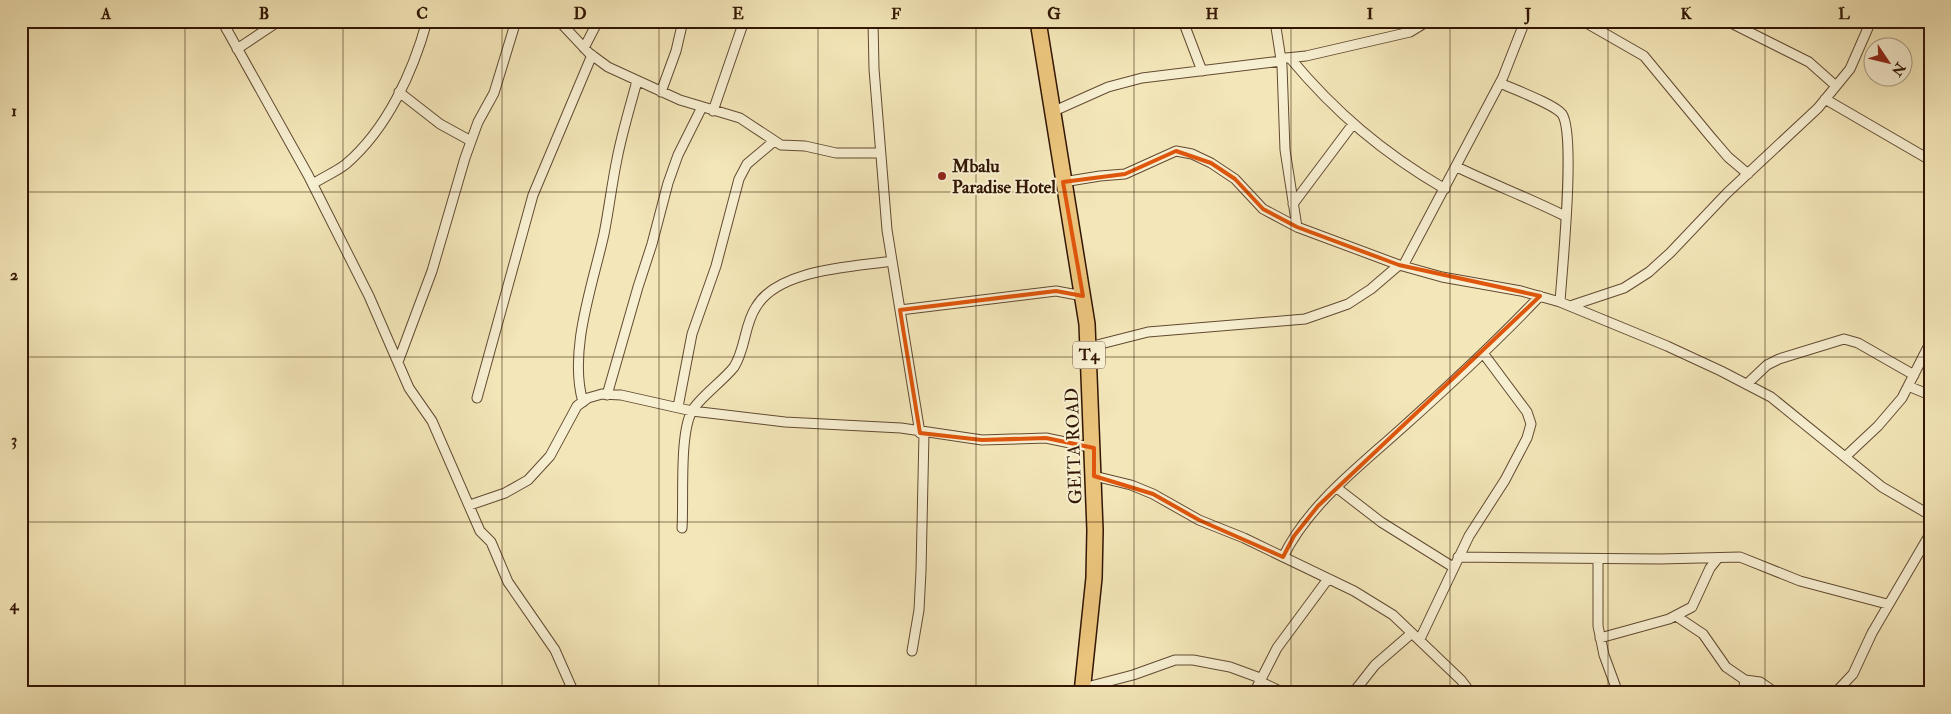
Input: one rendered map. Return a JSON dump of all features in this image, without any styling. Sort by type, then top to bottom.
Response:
[{"type":"highway","name":"GEITA ROAD","points":[[1038,21],[1083,296],[1088,347],[1094,448],[1094,578],[1083,691]]},
{"type":"street","points":[[222,21],[312,184],[369,296],[409,388],[432,421],[480,531],[491,542],[508,582],[555,650],[574,693]]},
{"type":"street","points":[[237,50],[279,21]]},
{"type":"street","points":[[312,184],[345,165],[367,143],[418,55],[427,21]]},
{"type":"street","points":[[398,362],[432,271],[453,195],[471,141],[494,93],[516,21]]},
{"type":"street","points":[[559,21],[584,48],[608,67],[661,92],[713,111],[740,118],[754,126],[773,142],[781,145],[805,146],[836,153],[880,153]]},
{"type":"street","points":[[584,48],[598,21]]},
{"type":"street","points":[[661,92],[676,51],[682,21]]},
{"type":"street","points":[[713,111],[744,21]]},
{"type":"street","points":[[873,21],[880,153],[892,260],[925,457],[919,610],[912,651]]},
{"type":"street","points":[[1183,21],[1202,71]]},
{"type":"street","points":[[1275,21],[1284,59],[1285,150],[1297,227]]},
{"type":"street","points":[[1052,112],[1108,87],[1142,78],[1284,59],[1410,32],[1428,21]]},
{"type":"street","points":[[1088,347],[1148,332],[1305,319],[1348,304],[1371,289],[1401,266],[1445,189],[1500,83],[1525,21]]},
{"type":"street","points":[[1583,21],[1644,56],[1716,143],[1748,174]]},
{"type":"street","points":[[1727,21],[1809,62],[1836,86]]},
{"type":"street","points":[[1570,306],[1624,288],[1649,272],[1825,100],[1850,69],[1869,22]]},
{"type":"street","points":[[477,398],[533,195],[592,55]]},
{"type":"street","points":[[1284,59],[1353,124],[1403,164],[1445,189]]},
{"type":"street","points":[[583,402],[578,385],[577,365],[590,288],[611,198],[617,159],[637,81]]},
{"type":"street","points":[[1500,83],[1527,94],[1560,112],[1563,116],[1568,148],[1560,302]]},
{"type":"street","points":[[398,92],[440,124],[471,141]]},
{"type":"street","points":[[1825,100],[1930,160]]},
{"type":"street","points":[[607,395],[668,183],[678,155],[702,107]]},
{"type":"street","points":[[1293,204],[1353,124]]},
{"type":"street","points":[[678,407],[692,334],[716,266],[739,179],[747,164],[773,142]]},
{"type":"street","points":[[1063,182],[1125,174],[1176,151],[1192,154],[1211,163],[1235,179],[1263,209],[1297,227],[1401,266],[1442,277],[1521,291],[1560,302],[1667,346],[1747,384],[1771,397],[1882,487],[1930,515]]},
{"type":"street","points":[[1456,167],[1494,186],[1538,202],[1565,216]]},
{"type":"street","points":[[682,528],[684,451],[692,411],[734,366],[743,348],[747,328],[755,308],[764,294],[782,283],[807,274],[892,260]]},
{"type":"street","points":[[900,310],[1056,291],[1083,296]]},
{"type":"street","points":[[1283,557],[1305,519],[1483,353],[1540,296]]},
{"type":"street","points":[[1747,384],[1767,365],[1779,359],[1844,339],[1858,342],[1914,375]]},
{"type":"street","points":[[1845,457],[1878,426],[1902,398],[1930,343]]},
{"type":"street","points":[[1420,639],[1458,557],[1519,455],[1527,438],[1530,424],[1527,412],[1483,353]]},
{"type":"street","points":[[1908,386],[1930,395]]},
{"type":"street","points":[[470,505],[505,493],[528,480],[550,456],[577,406],[588,398],[607,395],[692,411],[785,422],[901,428],[922,433],[982,440],[1046,438],[1094,448]]},
{"type":"street","points":[[1094,476],[1131,485],[1153,494],[1200,520],[1354,591],[1393,615],[1420,639],[1461,680],[1471,693]]},
{"type":"street","points":[[1337,488],[1381,522],[1453,567]]},
{"type":"street","points":[[1835,693],[1853,674],[1887,604],[1930,534]]},
{"type":"street","points":[[1458,557],[1598,559],[1740,557],[1800,581],[1887,604]]},
{"type":"street","points":[[1600,638],[1676,616],[1692,607],[1710,568],[1718,558]]},
{"type":"street","points":[[1598,559],[1596,606],[1600,638],[1618,693]]},
{"type":"street","points":[[1254,693],[1277,648],[1328,579]]},
{"type":"street","points":[[1676,616],[1703,634],[1726,667],[1745,680],[1760,682],[1776,693]]},
{"type":"street","points":[[1353,693],[1375,665],[1412,633]]},
{"type":"street","points":[[1083,691],[1175,660],[1192,660],[1230,667],[1284,693]]},
{"type":"street","points":[[1743,693],[1745,680]]},
{"type":"highlighted area","points":[[1176,151],[1211,163],[1235,179],[1263,209],[1297,227],[1399,265],[1540,296],[1318,506],[1294,536],[1283,557],[1199,520],[1153,494],[1094,476],[1094,448],[1046,438],[982,440],[920,433],[900,310],[1056,291],[1083,296],[1063,182],[1125,174]]},
{"type":"place","name":"Mbalu Paradise Hotel","points":[[942,176]]}]
